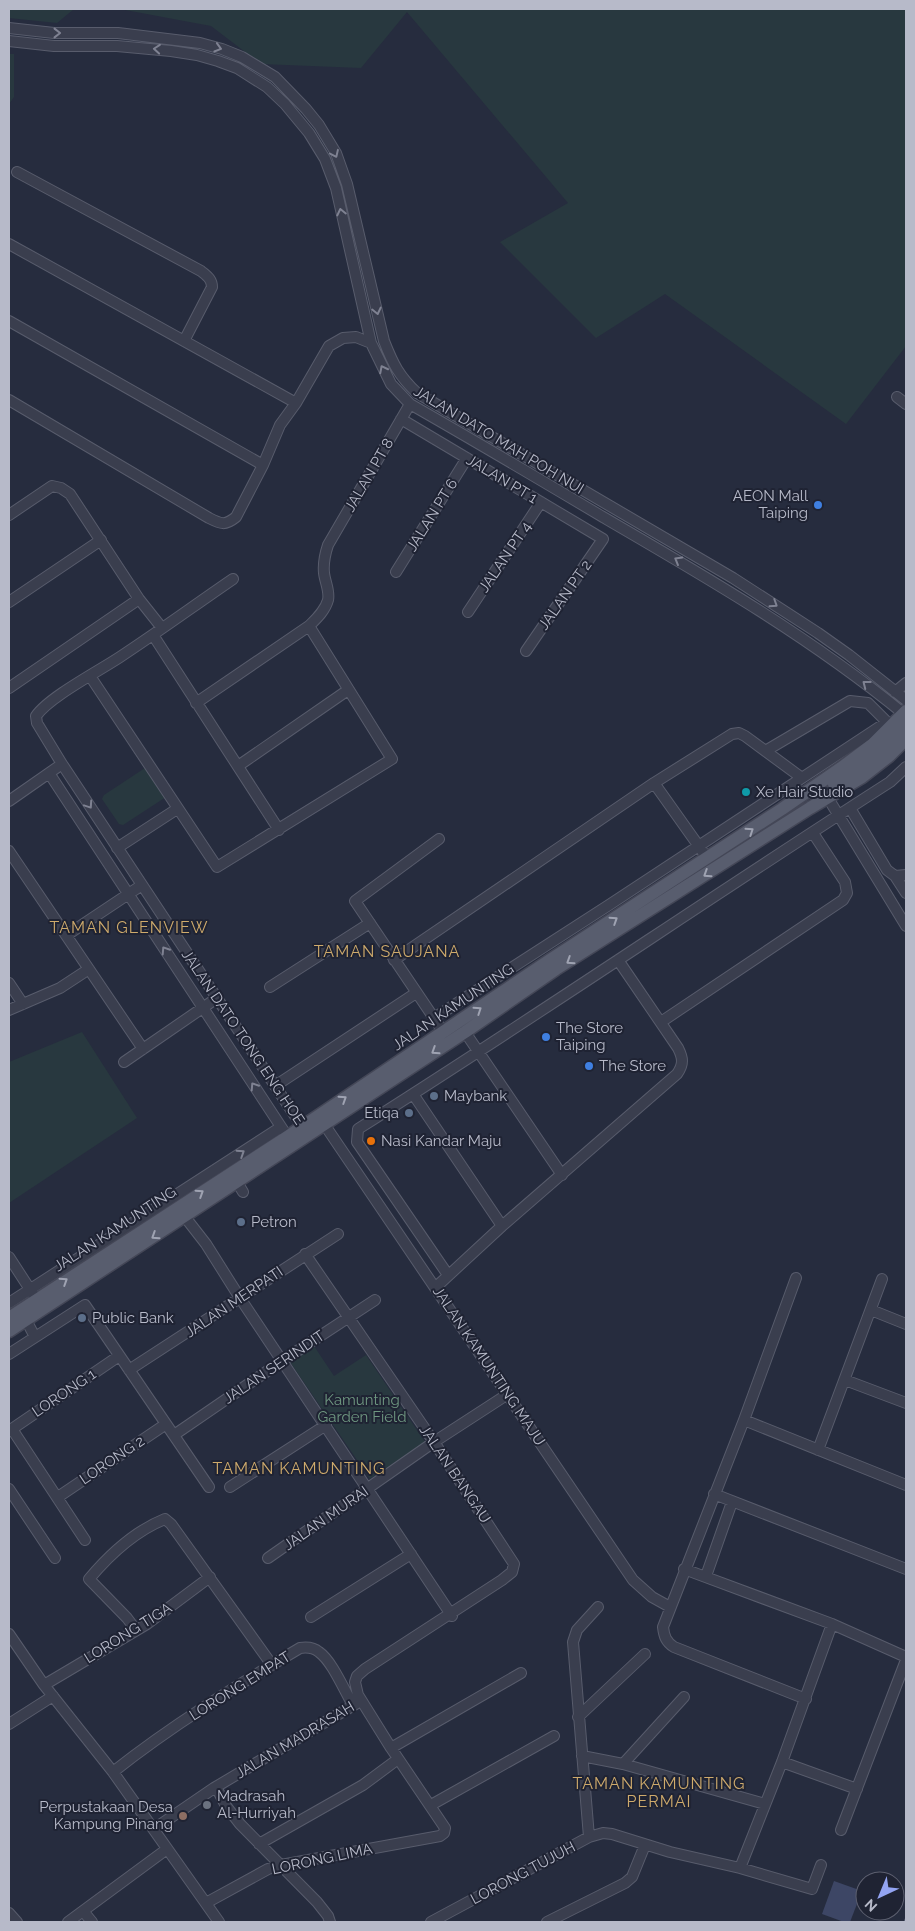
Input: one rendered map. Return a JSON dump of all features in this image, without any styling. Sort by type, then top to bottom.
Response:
[{"type":"main road","points":[[810,808],[820,795],[883,748],[906,716]]},
{"type":"main road","name":"JALAN KAMUNTING","points":[[9,1318],[33,1294],[287,1136],[305,1131],[550,960],[708,859],[842,768],[906,716]]},
{"type":"main road","name":"JALAN KAMUNTING","points":[[321,1120],[465,1032],[556,969],[879,765],[906,739]]},
{"type":"main road","name":"JALAN KAMUNTING","points":[[9,1331],[184,1217],[240,1187],[287,1136]]},
{"type":"street","name":"JALAN DATO MAH POH NUI","points":[[9,28],[54,33],[118,33],[200,43],[242,57],[275,77],[310,114],[336,154],[347,184],[384,341],[396,369],[410,387],[417,393],[733,578],[818,633],[906,700]]},
{"type":"street","name":"JALAN DATO MAH POH NUI","points":[[9,41],[54,46],[117,46],[188,54],[218,61],[237,68],[268,88],[285,104],[309,132],[326,160],[336,188],[371,343],[391,384],[410,404],[720,585],[842,665],[906,716]]},
{"type":"street","points":[[17,172],[209,277],[212,287],[184,341]]},
{"type":"street","points":[[9,244],[296,403]]},
{"type":"street","points":[[9,320],[263,465]]},
{"type":"street","points":[[356,337],[367,329]]},
{"type":"street","points":[[9,400],[220,523],[229,523],[236,517],[263,465],[280,425],[296,403],[329,346],[343,338],[356,337],[371,343]]},
{"type":"street","points":[[402,396],[410,387]]},
{"type":"street","points":[[896,397],[906,404]]},
{"type":"street","name":"JALAN PT 8","points":[[310,626],[323,611],[328,601],[324,559],[328,545],[410,404]]},
{"type":"street","name":"JALAN PT 1","points":[[401,419],[603,539]]},
{"type":"street","name":"JALAN PT 6","points":[[396,572],[467,458]]},
{"type":"street","points":[[9,515],[52,486],[61,488],[70,494],[139,599],[162,628]]},
{"type":"street","name":"JALAN PT 4","points":[[468,612],[541,502]]},
{"type":"street","name":"JALAN PT 2","points":[[526,651],[603,539]]},
{"type":"street","points":[[9,602],[101,540]]},
{"type":"street","points":[[196,703],[310,626],[392,759],[217,867],[90,676],[233,579]]},
{"type":"street","points":[[9,688],[139,599]]},
{"type":"street","points":[[153,635],[279,830]]},
{"type":"street","name":"JALAN DATO TONG ENG HOE","points":[[90,676],[40,710],[36,716],[37,723],[62,764],[305,1131]]},
{"type":"street","points":[[896,692],[906,682]]},
{"type":"street","points":[[238,766],[348,690]]},
{"type":"street","points":[[434,1018],[888,722],[868,703],[850,701],[767,750]]},
{"type":"street","points":[[394,960],[654,783],[732,734],[739,733],[745,736],[767,750],[802,778]]},
{"type":"street","points":[[9,801],[62,764]]},
{"type":"street","points":[[448,1275],[357,1142],[358,1129],[839,816],[890,782],[906,767]]},
{"type":"street","points":[[49,773],[287,1136]]},
{"type":"street","points":[[654,783],[708,859]]},
{"type":"street","points":[[828,798],[906,926]]},
{"type":"street","points":[[850,808],[883,865],[895,876],[905,891],[887,894]]},
{"type":"street","points":[[118,848],[177,809]]},
{"type":"street","points":[[661,1022],[843,900],[847,892],[845,882],[813,832]]},
{"type":"street","points":[[440,839],[355,901],[444,1033]]},
{"type":"street","points":[[9,850],[143,1049]]},
{"type":"street","points":[[895,876],[906,875]]},
{"type":"street","points":[[67,935],[142,885]]},
{"type":"street","points":[[270,987],[370,924]]},
{"type":"street","points":[[436,1287],[502,1226],[677,1074],[683,1063],[678,1048],[618,960]]},
{"type":"street","points":[[9,1010],[60,988],[89,969]]},
{"type":"street","points":[[9,982],[23,1004]]},
{"type":"street","points":[[275,1086],[416,993]]},
{"type":"street","points":[[124,1062],[217,998]]},
{"type":"street","points":[[465,1032],[562,1175]]},
{"type":"street","points":[[413,1094],[502,1226]]},
{"type":"street","name":"JALAN KAMUNTING MAJU","points":[[321,1120],[633,1580],[652,1596],[670,1607]]},
{"type":"street","points":[[184,1217],[206,1244],[451,1615],[365,1669],[357,1676],[355,1682],[357,1702],[431,1806],[554,1736]]},
{"type":"street","name":"JALAN MERPATI","points":[[130,1370],[338,1234]]},
{"type":"street","name":"JALAN BANGAU","points":[[305,1254],[434,1442],[514,1564],[512,1572],[451,1615]]},
{"type":"street","points":[[9,1257],[33,1294],[9,1303]]},
{"type":"street","points":[[796,1278],[744,1420],[684,1569],[663,1627],[664,1636],[668,1643],[674,1647],[806,1699]]},
{"type":"street","points":[[818,1450],[882,1279]]},
{"type":"street","name":"JALAN SERINDIT","points":[[174,1435],[375,1300]]},
{"type":"street","points":[[9,1354],[85,1305],[209,1487]]},
{"type":"street","points":[[871,1310],[906,1324]]},
{"type":"street","points":[[26,1320],[35,1337]]},
{"type":"street","name":"LORONG 1","points":[[10,1430],[120,1356]]},
{"type":"street","points":[[845,1380],[906,1403]]},
{"type":"street","name":"JALAN MURAI","points":[[268,1558],[434,1442],[508,1394]]},
{"type":"street","points":[[744,1420],[906,1485]]},
{"type":"street","name":"LORONG 2","points":[[58,1497],[166,1424]]},
{"type":"street","points":[[230,1487],[326,1425]]},
{"type":"street","points":[[10,1430],[58,1497],[85,1540]]},
{"type":"street","points":[[9,1489],[54,1558]]},
{"type":"street","points":[[714,1494],[906,1569]]},
{"type":"street","points":[[706,1576],[732,1502]]},
{"type":"street","points":[[136,1630],[90,1579],[118,1548],[136,1534],[165,1518],[210,1577],[272,1665]]},
{"type":"street","points":[[311,1617],[411,1554]]},
{"type":"street","points":[[684,1569],[832,1624],[906,1659],[841,1830]]},
{"type":"street","name":"LORONG TIGA","points":[[44,1685],[136,1630],[210,1577]]},
{"type":"street","points":[[598,1607],[577,1630],[573,1642],[589,1837],[603,1833],[612,1834],[645,1845],[740,1868],[812,1889],[821,1865]]},
{"type":"street","points":[[740,1868],[806,1699],[832,1624]]},
{"type":"street","points":[[11,1642],[113,1772],[219,1922]]},
{"type":"street","name":"LORONG EMPAT","points":[[113,1772],[137,1753],[300,1648],[308,1647],[318,1650],[357,1702]]},
{"type":"street","points":[[578,1717],[645,1654]]},
{"type":"street","points":[[391,1748],[521,1673]]},
{"type":"street","points":[[9,1724],[53,1696]]},
{"type":"street","points":[[623,1764],[684,1697]]},
{"type":"street","name":"JALAN MADRASAH","points":[[154,1829],[216,1787],[357,1702]]},
{"type":"street","points":[[582,1756],[623,1764],[765,1804]]},
{"type":"street","points":[[259,1844],[363,1785],[398,1759]]},
{"type":"street","points":[[782,1762],[857,1789]]},
{"type":"street","points":[[216,1787],[226,1806],[259,1844],[317,1902],[328,1916],[330,1922]]},
{"type":"street","name":"LORONG LIMA","points":[[206,1903],[268,1869],[281,1865],[440,1836],[444,1833],[445,1828],[431,1806]]},
{"type":"street","name":"LORONG TUJUH","points":[[431,1922],[589,1837]]},
{"type":"street","points":[[547,1922],[625,1883],[632,1877],[645,1845]]},
{"type":"street","points":[[68,1922],[167,1849]]},
{"type":"street","points":[[83,1911],[92,1922]]},
{"type":"street","points":[[9,1913],[17,1922]]},
{"type":"green space","points":[[9,9],[74,9],[57,23],[9,18]]},
{"type":"green space","points":[[120,9],[906,9],[906,346],[846,424],[665,294],[596,338],[500,242],[568,203],[407,12],[361,68],[261,64],[211,26]]},
{"type":"green space","points":[[9,54],[14,54],[14,97],[9,104]]},
{"type":"green space","points":[[145,768],[166,797],[123,825],[119,824],[102,799],[104,795]]},
{"type":"green space","points":[[82,1032],[137,1118],[9,1203],[9,1062]]},
{"type":"green space","name":"Kamunting Garden Field","points":[[314,1346],[334,1376],[366,1355],[425,1442],[370,1479],[290,1362]]},
{"type":"water","points":[[834,1881],[855,1888],[855,1909],[850,1922],[844,1922],[822,1914]]},
{"type":"place","name":"AEON Mall Taiping","points":[[818,505]]},
{"type":"place","name":"Xe Hair Studio","points":[[746,792]]},
{"type":"place","name":"The Store Taiping","points":[[546,1037]]},
{"type":"place","name":"The Store","points":[[589,1066]]},
{"type":"place","name":"Maybank","points":[[434,1096]]},
{"type":"place","name":"Etiqa","points":[[409,1113]]},
{"type":"place","name":"Nasi Kandar Maju","points":[[371,1141]]},
{"type":"place","name":"Petron","points":[[241,1222]]},
{"type":"place","name":"Public Bank","points":[[82,1318]]},
{"type":"place","name":"Madrasah Al-Hurriyah","points":[[207,1805]]},
{"type":"place","name":"Perpustakaan Desa Kampung Pinang","points":[[183,1816]]},
{"type":"district","name":"TAMAN GLENVIEW","points":[[129,927]]},
{"type":"district","name":"TAMAN SAUJANA","points":[[387,951]]},
{"type":"district","name":"TAMAN KAMUNTING","points":[[299,1468]]},
{"type":"district","name":"TAMAN KAMUNTING PERMAI","points":[[659,1792]]}]
